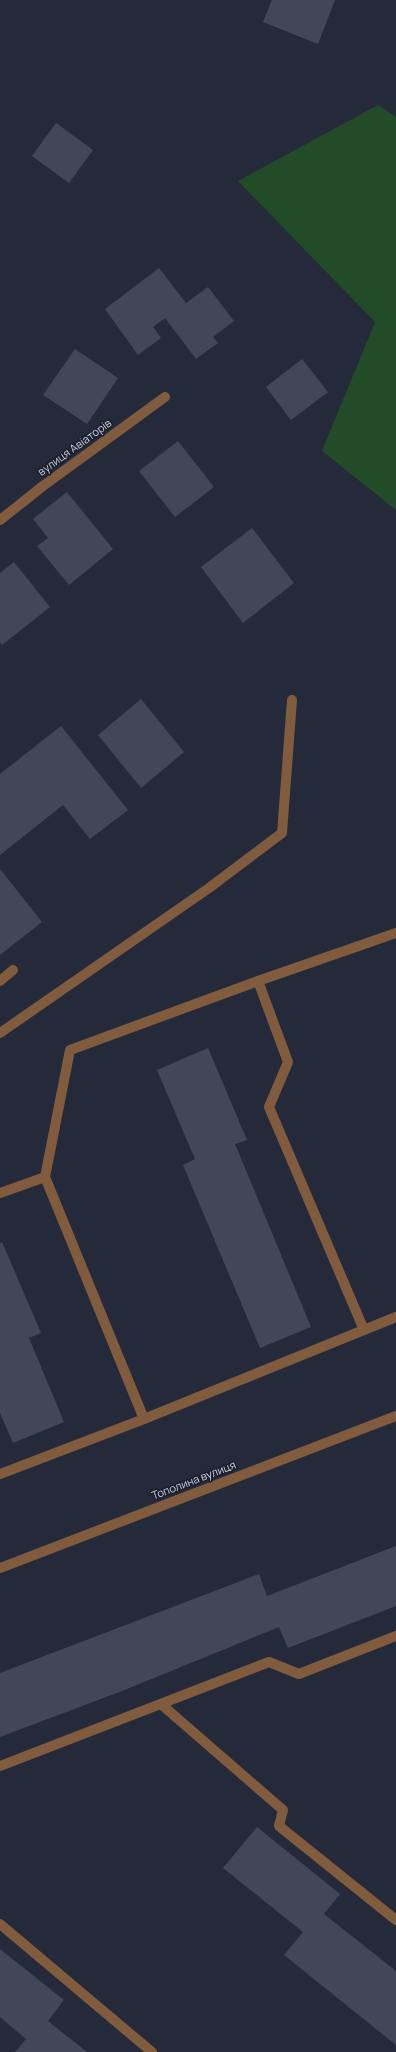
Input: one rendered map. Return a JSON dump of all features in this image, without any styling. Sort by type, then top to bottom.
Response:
[{"type":"street","name":"вулиця Авіаторів","points":[[0,520],[43,486],[165,397]]},
{"type":"street","points":[[0,1033],[209,888],[282,834],[292,700]]},
{"type":"street","points":[[144,1419],[45,1177],[70,1050],[258,980],[396,933]]},
{"type":"street","points":[[0,981],[13,970]]},
{"type":"street","points":[[258,980],[288,1062],[269,1107],[364,1330]]},
{"type":"street","points":[[0,1194],[45,1177]]},
{"type":"street","points":[[0,1474],[144,1419],[396,1317]]},
{"type":"street","name":"Тополина вулиця","points":[[0,1568],[396,1416]]},
{"type":"street","points":[[0,1766],[162,1705],[269,1662],[299,1674],[396,1636]]},
{"type":"street","points":[[162,1705],[283,1810],[279,1826],[396,1920]]},
{"type":"street","points":[[0,1924],[152,2052]]},
{"type":"green space","points":[[378,105],[396,117],[396,510],[322,451],[375,322],[238,181]]},
{"type":"building","points":[[272,0],[335,0],[318,44],[263,22]]},
{"type":"building","points":[[56,123],[93,150],[69,183],[32,156]]},
{"type":"building","points":[[159,268],[186,303],[208,287],[234,321],[213,337],[218,343],[196,359],[165,318],[153,327],[161,338],[138,355],[105,309]]},
{"type":"building","points":[[75,349],[118,378],[87,424],[43,395]]},
{"type":"building","points":[[302,359],[328,392],[291,420],[266,387]]},
{"type":"building","points":[[178,441],[214,487],[175,517],[139,471]]},
{"type":"building","points":[[67,492],[113,549],[69,585],[37,546],[48,538],[33,519]]},
{"type":"building","points":[[252,528],[294,583],[243,623],[201,567]]},
{"type":"building","points":[[14,562],[50,607],[2,645],[0,642],[0,573]]},
{"type":"building","points":[[141,699],[184,752],[141,788],[98,735]]},
{"type":"building","points":[[61,726],[128,810],[90,839],[63,805],[0,855],[0,774]]},
{"type":"building","points":[[0,869],[42,922],[0,955]]},
{"type":"building","points":[[208,1048],[247,1140],[235,1144],[311,1327],[260,1348],[183,1165],[195,1159],[157,1070]]},
{"type":"building","points":[[2,1242],[41,1333],[29,1338],[64,1422],[13,1443],[0,1413],[0,1243]]},
{"type":"building","points":[[396,1546],[396,1606],[288,1648],[279,1627],[122,1691],[0,1737],[0,1673],[259,1574],[267,1596]]},
{"type":"building","points":[[257,1827],[340,1894],[324,1914],[396,1971],[396,2045],[284,1955],[303,1932],[223,1868]]},
{"type":"building","points":[[0,1949],[64,2000],[48,2021],[87,2052],[15,2052],[26,2039],[0,2017]]}]
